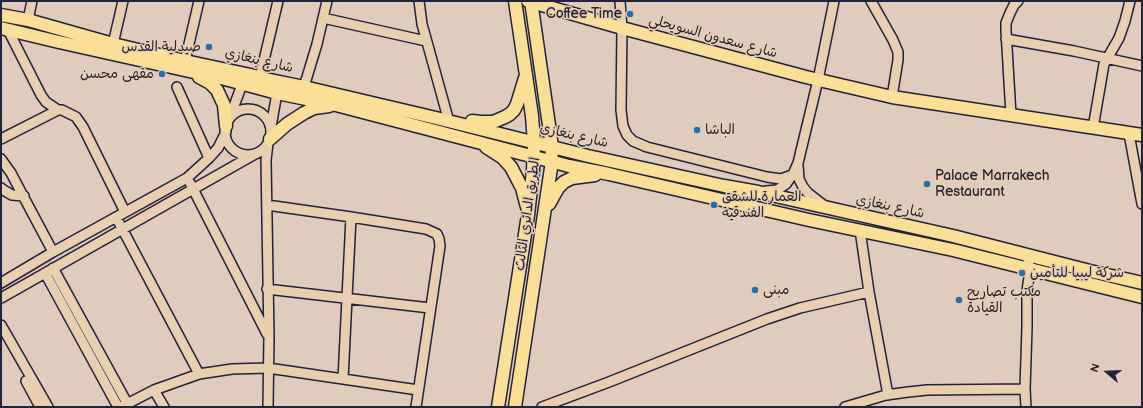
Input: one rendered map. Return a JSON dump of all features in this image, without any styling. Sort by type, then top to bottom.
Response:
[{"type":"main road","name":"الطريق الدائري الثالث","points":[[498,407],[528,215],[534,156],[532,116],[515,1]]},
{"type":"main road","name":"الطريق الدائري الثالث","points":[[515,407],[552,161],[552,147],[536,30],[530,1]]},
{"type":"main road","name":"شارع سعدون السويحلي","points":[[530,1],[622,28],[818,80],[892,97],[1093,128]]},
{"type":"main road","name":"شارع بنغازي","points":[[1,15],[28,20],[185,66]]},
{"type":"main road","name":"شارع بنغازي","points":[[5,29],[142,60],[185,66],[244,79],[336,105],[552,161],[802,218],[953,250],[1142,297]]},
{"type":"main road","points":[[185,66],[210,83],[217,90],[224,105],[227,126]]},
{"type":"main road","name":"شارع بنغازي","points":[[244,79],[260,77],[276,87],[304,87],[534,143],[953,236],[1142,283]]},
{"type":"main road","points":[[436,118],[493,122],[505,117],[514,110],[526,77]]},
{"type":"main road","points":[[270,137],[287,124],[314,108],[336,105]]},
{"type":"main road","points":[[1093,128],[1142,135]]},
{"type":"main road","points":[[477,141],[494,152],[511,167],[522,188],[528,215]]},
{"type":"main road","points":[[545,211],[558,188],[568,180],[580,176],[609,174]]},
{"type":"street","points":[[28,20],[32,1]]},
{"type":"street","points":[[113,44],[123,1]]},
{"type":"street","points":[[185,66],[199,1]]},
{"type":"street","points":[[260,77],[278,1]]},
{"type":"street","points":[[304,87],[317,44],[327,1]]},
{"type":"street","points":[[419,1],[426,41],[448,118]]},
{"type":"street","points":[[620,1],[622,28],[620,110],[623,126],[627,135],[633,141],[647,147],[767,177],[781,179],[792,175]]},
{"type":"street","points":[[758,192],[777,190],[786,184],[798,163],[818,80],[834,1]]},
{"type":"street","points":[[871,1],[898,50],[898,60],[892,97]]},
{"type":"street","points":[[1011,116],[1006,23],[1014,5],[1018,1]]},
{"type":"street","points":[[1093,128],[1103,71],[1107,58],[1119,38],[1130,1]]},
{"type":"street","points":[[323,18],[426,41]]},
{"type":"street","points":[[5,29],[46,102],[58,110],[76,117],[79,121],[125,212]]},
{"type":"street","points":[[1006,39],[1074,50],[1142,66]]},
{"type":"street","points":[[1,283],[52,252],[187,178],[218,148],[244,79]]},
{"type":"street","points":[[177,87],[209,158]]},
{"type":"street","points":[[268,407],[266,160],[276,87]]},
{"type":"street","points":[[1,298],[261,151],[270,137],[266,117],[257,110],[251,109],[239,111],[227,126],[227,139],[230,145],[241,154],[255,154]]},
{"type":"street","points":[[1,140],[58,110]]},
{"type":"street","points":[[1129,134],[1142,204]]},
{"type":"street","points":[[1,159],[24,196],[52,252]]},
{"type":"street","points":[[798,163],[799,179],[803,187],[808,193],[827,208]]},
{"type":"street","points":[[187,178],[268,337]]},
{"type":"street","points":[[1,188],[12,195],[24,196]]},
{"type":"street","points":[[267,205],[426,229],[437,234],[440,239],[440,246],[416,407]]},
{"type":"street","points":[[116,217],[199,374]]},
{"type":"street","points":[[343,379],[351,217]]},
{"type":"street","points":[[860,230],[869,292],[888,395]]},
{"type":"street","points":[[1026,407],[1027,291],[1030,270],[1027,254]]},
{"type":"street","points":[[54,268],[122,406]]},
{"type":"street","points":[[45,273],[122,406]]},
{"type":"street","points":[[267,289],[430,308]]},
{"type":"street","points":[[542,407],[767,319],[800,308],[869,292]]},
{"type":"street","points":[[1,325],[48,407]]},
{"type":"street","points":[[1,336],[40,407]]},
{"type":"street","points":[[122,406],[154,390],[199,374],[232,369],[268,368],[418,390]]},
{"type":"street","points":[[845,407],[888,395],[927,390],[1025,389]]},
{"type":"street","points":[[154,390],[164,407]]},
{"type":"place","name":"Coffee Time","points":[[630,14]]},
{"type":"place","name":"صيدلية القدس","points":[[209,47]]},
{"type":"place","name":"مقهى محسن","points":[[162,74]]},
{"type":"place","name":"الباشا","points":[[697,130]]},
{"type":"place","name":"Palace Marrakech Restaurant","points":[[927,184]]},
{"type":"place","name":"العمارة للشقق الفندقية","points":[[714,205]]},
{"type":"place","name":"شركة ليبيا للتأمين","points":[[1022,273]]},
{"type":"place","name":"مبنى","points":[[755,290]]},
{"type":"place","name":"مكتب تصاريح القيادة","points":[[959,300]]}]
